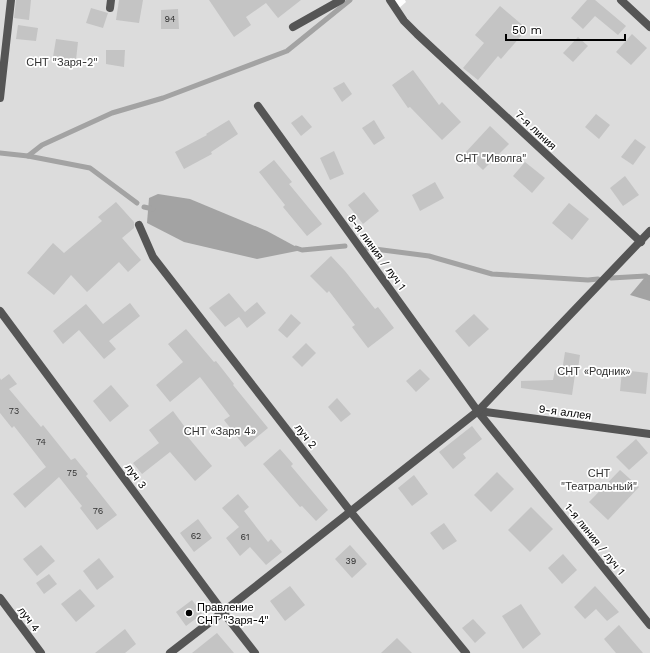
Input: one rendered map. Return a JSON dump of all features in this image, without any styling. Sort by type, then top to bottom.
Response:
[{"type":"street","points":[[0,98],[11,0]]},
{"type":"street","points":[[293,27],[340,0]]},
{"type":"street","name":"7-я линия","points":[[390,0],[404,21],[416,34],[641,242]]},
{"type":"street","points":[[621,0],[650,27]]},
{"type":"street","name":"8-я линия / луч 1","points":[[258,106],[478,411]]},
{"type":"street","name":"луч 2","points":[[139,225],[153,257],[350,511],[466,653]]},
{"type":"street","points":[[170,653],[478,411],[650,231]]},
{"type":"street","name":"луч 3","points":[[0,311],[255,653]]},
{"type":"street","name":"9-я аллея","points":[[478,411],[650,434]]},
{"type":"street","name":"1-я линия / луч 1","points":[[478,411],[650,625]]},
{"type":"street","name":"луч 4","points":[[0,598],[41,653]]},
{"type":"green space","points":[[0,0],[390,0],[397,10],[406,2],[405,0],[650,0],[650,653],[0,653]]},
{"type":"shaded area","points":[[158,194],[190,199],[267,231],[302,250],[257,259],[184,242],[147,223],[149,198]]},
{"type":"shaded area","points":[[650,275],[650,301],[630,295],[646,276]]},
{"type":"building","points":[[16,0],[31,0],[29,20],[14,18]]},
{"type":"building","points":[[119,0],[143,0],[139,23],[116,20]]},
{"type":"building","points":[[209,0],[301,0],[278,18],[266,3],[246,17],[251,25],[234,37]]},
{"type":"building","points":[[587,0],[595,0],[626,26],[618,35],[595,16],[583,29],[571,18]]},
{"type":"building","points":[[500,6],[527,29],[501,59],[498,56],[478,80],[463,68],[484,43],[475,35]]},
{"type":"building","points":[[91,8],[108,13],[103,28],[86,23]]},
{"type":"building","points":[[178,9],[179,29],[161,29],[161,10]]},
{"type":"building","points":[[18,25],[38,28],[36,41],[16,39]]},
{"type":"building","points":[[632,34],[647,48],[631,65],[616,52]]},
{"type":"building","points":[[578,37],[588,46],[573,62],[563,53]]},
{"type":"building","points":[[56,39],[78,42],[76,60],[53,57]]},
{"type":"building","points":[[106,50],[125,50],[124,67],[106,64]]},
{"type":"building","points":[[413,70],[439,105],[442,102],[461,122],[442,140],[410,107],[408,108],[392,85]]},
{"type":"building","points":[[344,82],[352,94],[342,102],[333,88]]},
{"type":"building","points":[[596,114],[610,125],[599,139],[585,127]]},
{"type":"building","points":[[302,115],[312,127],[301,136],[291,123]]},
{"type":"building","points":[[229,120],[238,134],[211,152],[212,154],[184,169],[175,152],[207,135],[206,134]]},
{"type":"building","points":[[374,120],[385,138],[374,145],[362,128]]},
{"type":"building","points":[[490,126],[509,144],[483,170],[465,153]]},
{"type":"building","points":[[635,139],[646,147],[633,165],[621,157]]},
{"type":"building","points":[[334,151],[344,174],[330,180],[320,158]]},
{"type":"building","points":[[274,160],[292,182],[289,184],[322,224],[307,236],[283,207],[285,205],[259,172]]},
{"type":"building","points":[[525,162],[545,178],[532,193],[513,176]]},
{"type":"building","points":[[625,176],[639,195],[623,206],[610,188]]},
{"type":"building","points":[[435,182],[444,198],[420,211],[412,195]]},
{"type":"building","points":[[364,192],[379,211],[363,224],[348,205]]},
{"type":"building","points":[[116,202],[134,222],[134,228],[122,238],[141,260],[128,272],[119,262],[87,292],[71,275],[54,295],[27,273],[53,243],[64,253],[102,221],[98,217]]},
{"type":"building","points":[[569,203],[589,219],[572,240],[552,223]]},
{"type":"building","points":[[331,256],[375,309],[378,307],[394,328],[368,348],[352,327],[355,325],[329,291],[327,293],[310,276]]},
{"type":"building","points":[[229,293],[245,312],[257,302],[266,313],[247,328],[239,317],[225,327],[209,308]]},
{"type":"building","points":[[130,303],[140,316],[109,341],[116,349],[104,359],[79,330],[63,344],[53,331],[86,304],[103,324]]},
{"type":"building","points":[[291,314],[301,323],[287,338],[278,330]]},
{"type":"building","points":[[474,314],[489,329],[469,347],[455,331]]},
{"type":"building","points":[[186,329],[214,362],[216,361],[234,384],[233,385],[268,428],[245,447],[224,420],[230,416],[200,377],[170,402],[156,385],[183,362],[168,344]]},
{"type":"building","points":[[306,343],[316,353],[302,367],[292,357]]},
{"type":"building","points":[[565,352],[580,355],[578,369],[576,368],[572,395],[521,388],[521,381],[553,380],[555,370],[562,371]]},
{"type":"building","points":[[420,369],[430,379],[416,392],[406,381]]},
{"type":"building","points":[[622,370],[648,373],[646,394],[620,391]]},
{"type":"building","points":[[9,374],[17,384],[9,389],[41,427],[43,425],[71,460],[75,458],[88,474],[86,476],[117,515],[97,530],[80,508],[82,506],[59,477],[25,508],[13,494],[46,467],[14,426],[12,428],[0,413],[0,378],[1,380]]},
{"type":"building","points":[[111,385],[129,406],[110,422],[93,401]]},
{"type":"building","points":[[337,398],[351,414],[341,422],[328,407]]},
{"type":"building","points":[[173,411],[190,434],[187,436],[212,466],[195,481],[170,452],[142,474],[133,463],[159,443],[149,430]]},
{"type":"building","points":[[472,426],[482,439],[463,454],[466,458],[453,469],[439,452]]},
{"type":"building","points":[[636,439],[648,453],[629,470],[616,457]]},
{"type":"building","points":[[280,449],[293,464],[291,466],[328,510],[316,521],[302,506],[300,507],[263,464]]},
{"type":"building","points":[[620,470],[639,487],[608,520],[589,502]]},
{"type":"building","points":[[497,472],[514,489],[491,512],[474,495]]},
{"type":"building","points":[[414,475],[428,494],[412,506],[398,488]]},
{"type":"building","points":[[238,494],[249,507],[244,511],[268,542],[271,539],[282,552],[266,565],[250,547],[240,556],[226,538],[239,527],[222,508]]},
{"type":"building","points":[[531,507],[553,529],[530,552],[508,530]]},
{"type":"building","points":[[198,519],[212,538],[194,552],[180,533]]},
{"type":"building","points":[[444,523],[457,541],[443,550],[430,533]]},
{"type":"building","points":[[41,545],[55,561],[37,576],[23,559]]},
{"type":"building","points":[[350,545],[367,564],[352,578],[335,559]]},
{"type":"building","points":[[563,554],[577,570],[562,584],[548,568]]},
{"type":"building","points":[[99,558],[114,577],[97,590],[83,571]]},
{"type":"building","points":[[49,574],[57,584],[44,594],[36,583]]},
{"type":"building","points":[[290,586],[305,605],[285,621],[270,601]]},
{"type":"building","points":[[595,586],[619,612],[607,621],[596,609],[585,619],[574,607]]},
{"type":"building","points":[[80,589],[95,606],[76,622],[61,604]]},
{"type":"building","name":"Правление СНТ \"Заря-4\"","points":[[192,600],[202,614],[186,626],[176,612]]},
{"type":"building","points":[[521,604],[541,634],[523,649],[502,616]]},
{"type":"building","points":[[473,619],[486,633],[475,643],[462,628]]},
{"type":"building","points":[[619,625],[643,653],[616,653],[604,639]]},
{"type":"building","points":[[125,629],[136,644],[125,653],[95,653]]},
{"type":"building","points":[[217,633],[234,653],[192,653]]},
{"type":"building","points":[[397,638],[412,653],[381,653]]},
{"type":"waterway","points":[[0,153],[28,156],[42,145],[112,113],[163,98],[287,51],[350,0]]},
{"type":"waterway","points":[[28,156],[90,168],[137,203]]},
{"type":"waterway","points":[[144,207],[153,209]]},
{"type":"waterway","points":[[296,248],[302,250],[345,246]]},
{"type":"waterway","points":[[367,248],[429,256],[492,274],[588,280],[598,279]]},
{"type":"waterway","points":[[611,278],[646,276],[650,280]]},
{"type":"place","name":"Правление СНТ \"Заря-4\"","points":[[189,613]]},
{"type":"park label","name":"СНТ \"Заря-2\"","points":[[62,62]]},
{"type":"park label","name":"СНТ \"Иволга\"","points":[[491,158]]},
{"type":"park label","name":"СНТ «Родник»","points":[[594,371]]},
{"type":"park label","name":"СНТ «Заря 4»","points":[[220,431]]},
{"type":"park label","name":"СНТ \"Театральный\"","points":[[599,479]]}]
